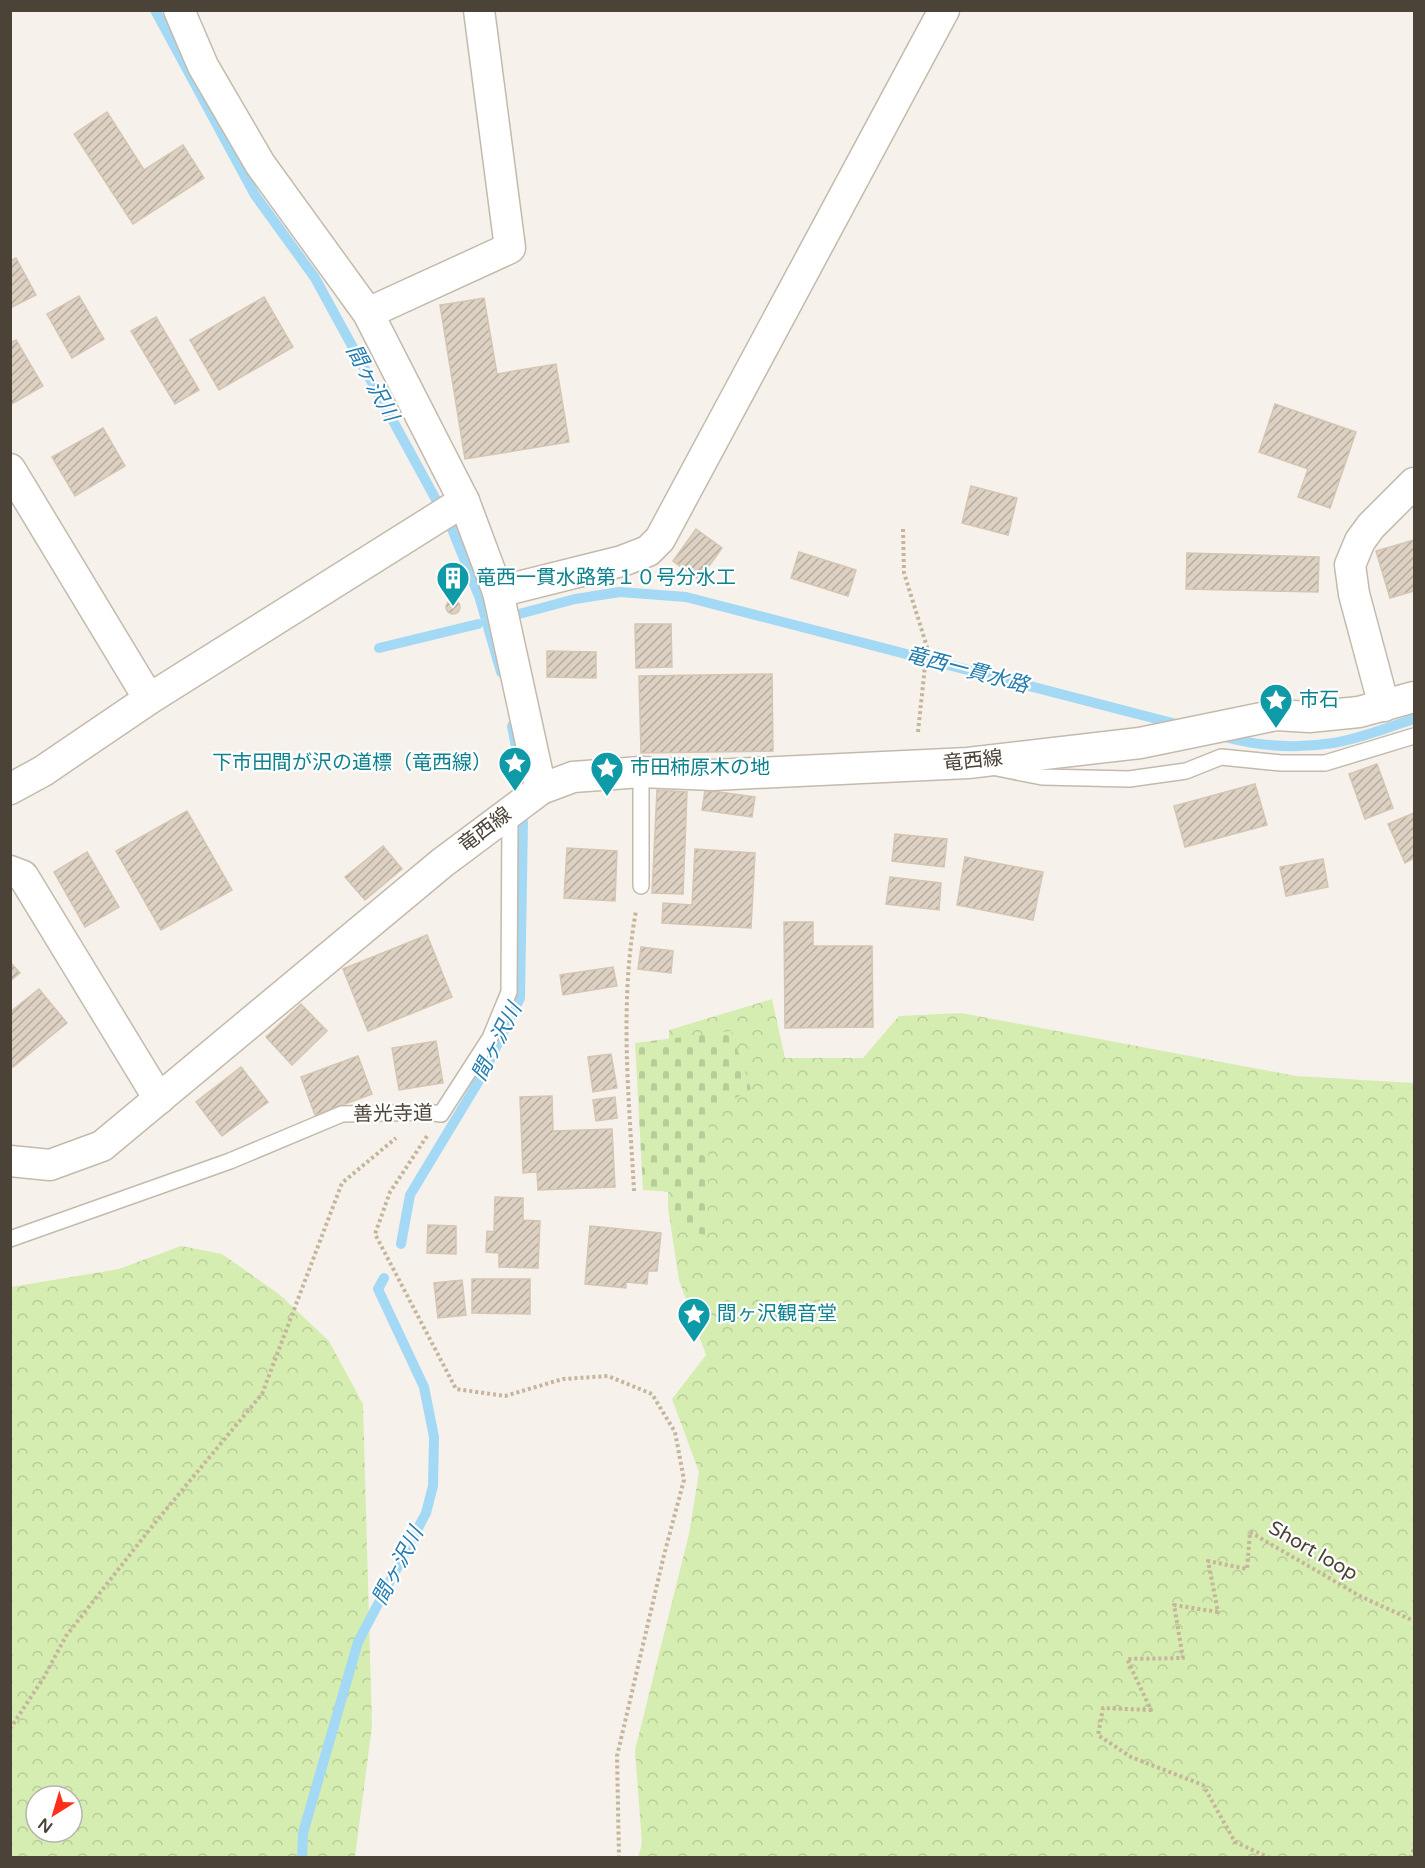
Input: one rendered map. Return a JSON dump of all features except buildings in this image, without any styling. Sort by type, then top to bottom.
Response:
[{"type":"street","points":[[179,10],[203,66],[260,164],[368,313],[464,501],[498,592],[541,789]]},
{"type":"street","points":[[368,313],[510,248],[478,10]]},
{"type":"street","points":[[498,592],[622,561],[648,551],[660,539],[944,10]]},
{"type":"street","points":[[10,469],[149,699]]},
{"type":"street","points":[[1384,706],[1354,594],[1350,565],[1360,541],[1371,526],[1414,483]]},
{"type":"street","points":[[10,789],[43,771],[149,699],[464,501]]},
{"type":"street","name":"竜西線","points":[[10,1161],[50,1165],[102,1146],[442,863],[541,789],[573,777],[641,772],[713,775],[968,763],[1140,743],[1276,715],[1309,717],[1359,712],[1414,697]]},
{"type":"street","points":[[10,871],[23,876],[159,1099]]},
{"type":"lane","points":[[968,763],[1042,777],[1129,779],[1186,771],[1221,757],[1281,763],[1325,763],[1414,736]]},
{"type":"lane","points":[[640,886],[641,772]]},
{"type":"lane","name":"善光寺道","points":[[10,1239],[230,1161],[342,1114],[427,1112],[441,1114],[490,1038],[509,992],[510,811]]},
{"type":"lane","points":[[10,1177],[50,1165]]},
{"type":"path","points":[[903,529],[904,573],[927,647],[916,766]]},
{"type":"path","points":[[634,1191],[627,1050],[630,943],[640,886]]},
{"type":"path","points":[[441,1114],[390,1192],[375,1234],[456,1389],[506,1396],[563,1379],[608,1376],[652,1394],[675,1431],[684,1480],[617,1756],[619,1857]]},
{"type":"path","points":[[10,1729],[44,1677],[66,1636],[173,1500],[262,1394],[342,1183],[397,1137]]},
{"type":"path","name":"Short loop","points":[[1270,1857],[1235,1842],[1203,1785],[1131,1757],[1098,1735],[1103,1708],[1150,1710],[1127,1659],[1183,1659],[1174,1605],[1218,1612],[1208,1561],[1247,1569],[1250,1532],[1360,1596],[1414,1621]]},
{"type":"path","points":[[1410,1857],[1414,1849]]},
{"type":"green space","points":[[772,999],[785,1058],[863,1058],[899,1016],[961,1013],[1296,1076],[1414,1083],[1414,1857],[638,1857],[642,1844],[635,1750],[689,1534],[699,1472],[672,1399],[706,1355],[679,1280],[668,1208],[669,1030]]},
{"type":"green space","points":[[731,1031],[751,1089],[709,1114],[707,1236],[671,1225],[674,1192],[643,1190],[635,1043]]},
{"type":"green space","points":[[181,1246],[222,1254],[280,1295],[329,1341],[363,1404],[372,1726],[355,1857],[11,1857],[11,1287],[119,1269]]},
{"type":"waterway","name":"間ヶ沢川","points":[[155,10],[255,195],[315,278],[452,529],[480,599],[501,672]]},
{"type":"waterway","name":"竜西一貫水路","points":[[519,614],[575,599],[620,592],[686,597],[1180,725]]},
{"type":"waterway","name":"竜西一貫水路","points":[[379,648],[478,624]]},
{"type":"waterway","name":"竜西一貫水路","points":[[1221,736],[1277,746],[1319,745],[1353,739],[1414,719]]},
{"type":"waterway","name":"間ヶ沢川","points":[[512,726],[523,784]]},
{"type":"waterway","name":"間ヶ沢川","points":[[401,1244],[410,1195],[483,1074],[520,998],[523,822]]},
{"type":"waterway","name":"間ヶ沢川","points":[[302,1858],[303,1833],[358,1642],[426,1513],[433,1486],[434,1437],[424,1387],[378,1289],[384,1278]]},
{"type":"place","name":"竜西一貫水路第１０号分水工","points":[[453,607]]},
{"type":"place","name":"市石","points":[[1276,729]]},
{"type":"place","name":"下市田間が沢の道標（竜西線）","points":[[515,792]]},
{"type":"place","name":"市田柿原木の地","points":[[607,797]]},
{"type":"place","name":"間ヶ沢観音堂","points":[[694,1343]]}]
